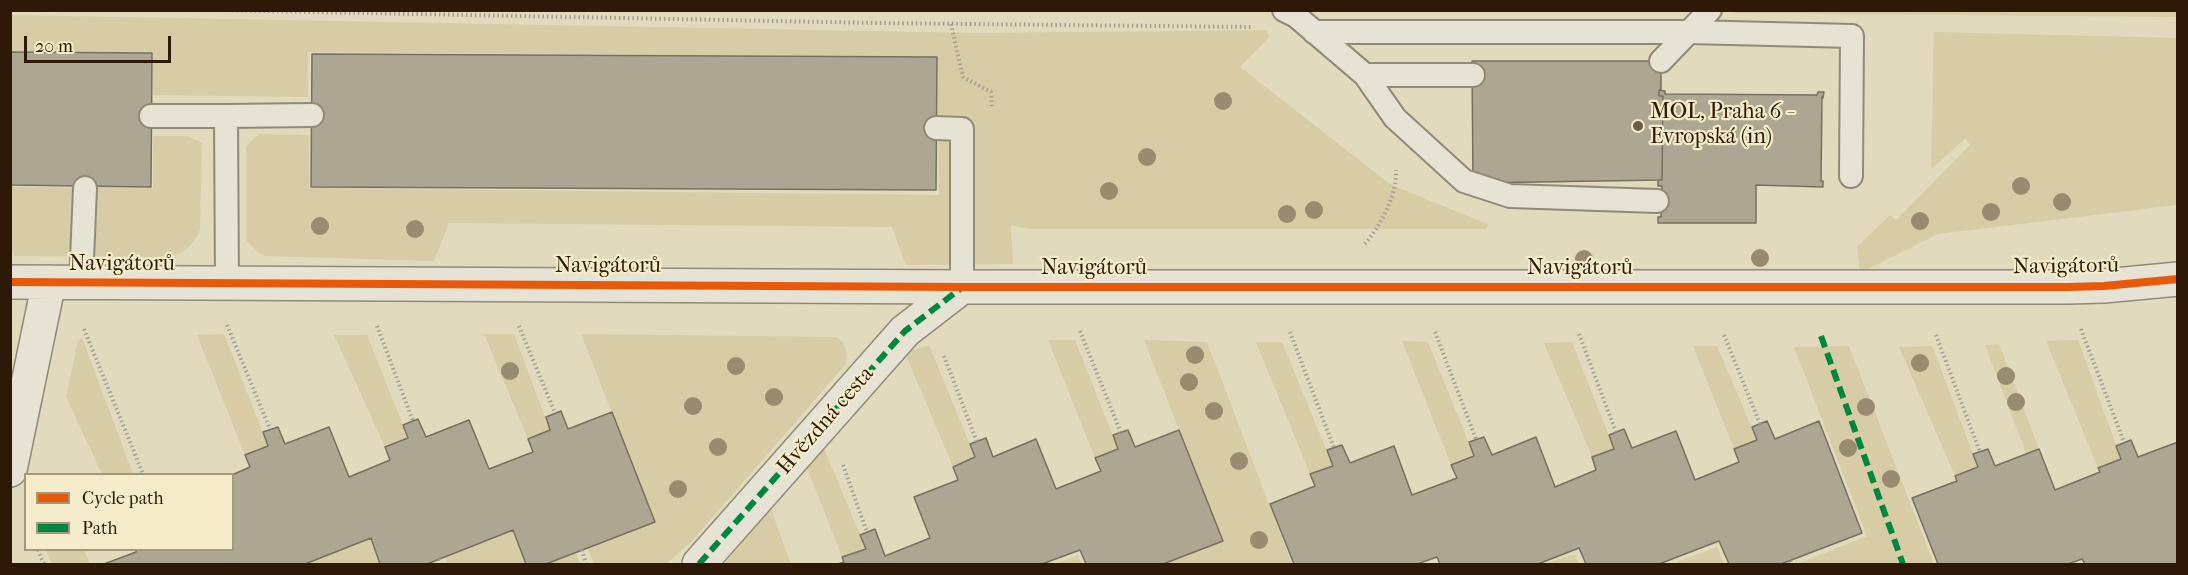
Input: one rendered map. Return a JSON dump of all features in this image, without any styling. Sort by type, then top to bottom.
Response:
[{"type":"street","name":"Navigátorů","points":[[10,282],[962,287],[2104,286],[2178,279]]},
{"type":"street","points":[[10,471],[65,283]]},
{"type":"street","name":"Hvězdná cesta","points":[[699,564],[905,331],[962,287]]},
{"type":"lane","points":[[1284,10],[1296,16],[1365,75],[1395,118],[1464,181],[1510,196],[1658,201]]},
{"type":"lane","points":[[1661,62],[1710,10]]},
{"type":"lane","points":[[1314,32],[1689,32],[1852,36],[1851,176]]},
{"type":"lane","points":[[1365,75],[1473,75]]},
{"type":"lane","points":[[151,116],[312,115]]},
{"type":"lane","points":[[226,116],[226,284]]},
{"type":"lane","points":[[936,128],[962,129],[962,287]]},
{"type":"lane","points":[[65,283],[85,188]]},
{"type":"path","points":[[214,10],[877,23],[1254,27]]},
{"type":"path","points":[[1326,287],[1377,230],[1396,182],[1395,118]]},
{"type":"path","points":[[226,323],[270,429]]},
{"type":"path","points":[[376,324],[412,421]]},
{"type":"path","points":[[82,325],[143,473]]},
{"type":"path","points":[[519,325],[555,413]]},
{"type":"path","points":[[2081,329],[2124,442]]},
{"type":"path","points":[[1080,331],[1121,433]]},
{"type":"path","points":[[1290,332],[1334,448]]},
{"type":"path","points":[[1435,332],[1476,439]]},
{"type":"path","points":[[1579,334],[1616,432]]},
{"type":"path","points":[[1724,335],[1760,424]]},
{"type":"path","points":[[1936,335],[1980,452]]},
{"type":"path","points":[[943,353],[977,442]]},
{"type":"path","points":[[826,420],[867,532]]},
{"type":"path","points":[[582,550],[586,564]]},
{"type":"shaded area","points":[[1738,10],[2177,10],[2178,17],[1734,13]]},
{"type":"shaded area","points":[[11,15],[977,33],[1267,30],[1269,38],[1240,67],[1390,184],[1489,225],[1485,229],[1030,229],[1011,225],[1013,264],[906,265],[892,227],[449,223],[434,261],[266,256],[259,253],[246,240],[246,146],[259,134],[309,135],[309,188],[939,195],[937,57],[308,52],[308,97],[153,95],[153,52],[11,51]]},
{"type":"shaded area","points":[[1934,32],[2177,38],[2177,205],[1938,234],[1860,273],[1857,247],[1890,215],[1896,220],[1970,145],[1966,138],[1931,169]]},
{"type":"shaded area","points":[[153,136],[187,136],[202,143],[200,229],[191,245],[176,255],[164,257],[14,256],[11,248],[11,187],[153,188]]},
{"type":"shaded area","points":[[224,334],[268,446],[245,455],[197,335]]},
{"type":"shaded area","points":[[484,334],[514,334],[550,430],[528,439]]},
{"type":"shaded area","points":[[581,334],[836,337],[845,345],[847,360],[846,364],[691,542],[666,564],[594,564],[588,548],[655,522]]},
{"type":"shaded area","points":[[334,335],[367,335],[408,438],[385,447]]},
{"type":"shaded area","points":[[82,338],[133,473],[102,473],[66,397],[78,340]]},
{"type":"shaded area","points":[[1048,340],[1075,340],[1118,449],[1095,458]]},
{"type":"shaded area","points":[[1144,340],[1207,342],[1292,564],[1163,564],[1222,540]]},
{"type":"shaded area","points":[[2078,340],[2121,459],[2098,468],[2046,341]]},
{"type":"shaded area","points":[[1402,341],[1428,342],[1474,456],[1451,465]]},
{"type":"shaded area","points":[[1256,342],[1282,342],[1333,466],[1310,474]]},
{"type":"shaded area","points":[[1572,342],[1614,449],[1592,457],[1544,343]]},
{"type":"shaded area","points":[[1999,344],[2039,449],[2026,453],[1985,345]]},
{"type":"shaded area","points":[[929,345],[975,457],[953,467],[905,353]]},
{"type":"shaded area","points":[[1693,346],[1717,346],[1757,440],[1734,449]]},
{"type":"shaded area","points":[[1849,346],[1934,564],[1797,564],[1867,536],[1794,347]]},
{"type":"shaded area","points":[[1932,346],[1978,467],[1955,476],[1899,347]]},
{"type":"shaded area","points":[[823,446],[866,549],[842,557],[806,465]]},
{"type":"shaded area","points":[[771,509],[791,564],[724,564]]},
{"type":"shaded area","points":[[513,530],[526,564],[448,564],[445,557]]},
{"type":"shaded area","points":[[371,538],[380,564],[306,564]]},
{"type":"shaded area","points":[[1717,547],[1724,564],[1677,564],[1676,562]]},
{"type":"shaded area","points":[[46,551],[84,551],[90,564],[52,564]]},
{"type":"shaded area","points":[[576,553],[580,564],[546,564]]},
{"type":"shaded area","points":[[1575,554],[1579,564],[1544,564]]},
{"type":"shaded area","points":[[1078,555],[1082,564],[1054,564]]},
{"type":"building","points":[[10,52],[152,53],[151,187],[10,185]]},
{"type":"building","points":[[312,54],[937,57],[936,190],[311,187]]},
{"type":"building","points":[[1472,61],[1661,61],[1659,96],[1663,96],[1662,180],[1473,183]]},
{"type":"building","points":[[1659,90],[1665,91],[1665,94],[1817,95],[1818,92],[1824,92],[1822,97],[1821,181],[1823,181],[1823,187],[1756,185],[1756,223],[1658,223],[1658,217],[1661,217],[1662,186],[1658,186],[1658,180],[1662,180],[1663,96],[1659,96]]},
{"type":"building","points":[[561,411],[568,429],[612,412],[655,522],[546,564],[526,564],[513,530],[427,564],[380,564],[371,538],[305,564],[104,564],[136,551],[234,551],[234,474],[250,467],[245,455],[268,446],[263,432],[278,427],[285,444],[329,427],[349,477],[390,460],[385,447],[408,438],[403,425],[418,419],[426,437],[469,420],[489,469],[533,452],[528,439],[550,430],[546,417]]},
{"type":"building","points":[[1767,421],[1775,439],[1819,421],[1862,533],[1781,564],[1729,564],[1719,541],[1659,564],[1586,564],[1579,548],[1538,564],[1440,564],[1437,557],[1417,564],[1294,564],[1270,504],[1315,486],[1310,474],[1333,466],[1327,450],[1342,445],[1350,463],[1394,446],[1412,495],[1457,478],[1451,465],[1474,456],[1469,442],[1484,437],[1492,455],[1536,437],[1555,487],[1596,470],[1592,457],[1614,449],[1609,435],[1624,429],[1632,448],[1676,431],[1695,480],[1739,462],[1734,449],[1757,440],[1752,427]]},
{"type":"building","points":[[1128,430],[1135,447],[1179,430],[1223,541],[1163,564],[1086,564],[1080,550],[1042,564],[838,564],[844,562],[842,557],[866,549],[860,535],[875,529],[885,556],[930,538],[914,497],[958,480],[953,467],[975,457],[970,444],[986,438],[993,457],[1036,439],[1056,489],[1101,471],[1095,458],[1118,449],[1113,435]]},
{"type":"building","points":[[2131,440],[2138,457],[2178,442],[2178,564],[2085,564],[2082,559],[2068,564],[1938,564],[1912,498],[1957,481],[1955,476],[1978,467],[1973,454],[1988,449],[1995,466],[2039,449],[2055,490],[2100,472],[2098,468],[2121,459],[2116,446]]},
{"type":"marked path","points":[[699,564],[905,331],[960,289]]},
{"type":"marked path","points":[[1821,336],[1903,564]]},
{"type":"cycle path","points":[[10,282],[962,287],[2068,287],[2178,279]]},
{"type":"place","name":"MOL, Praha 6 - Evropská (in)","points":[[1638,126]]}]
